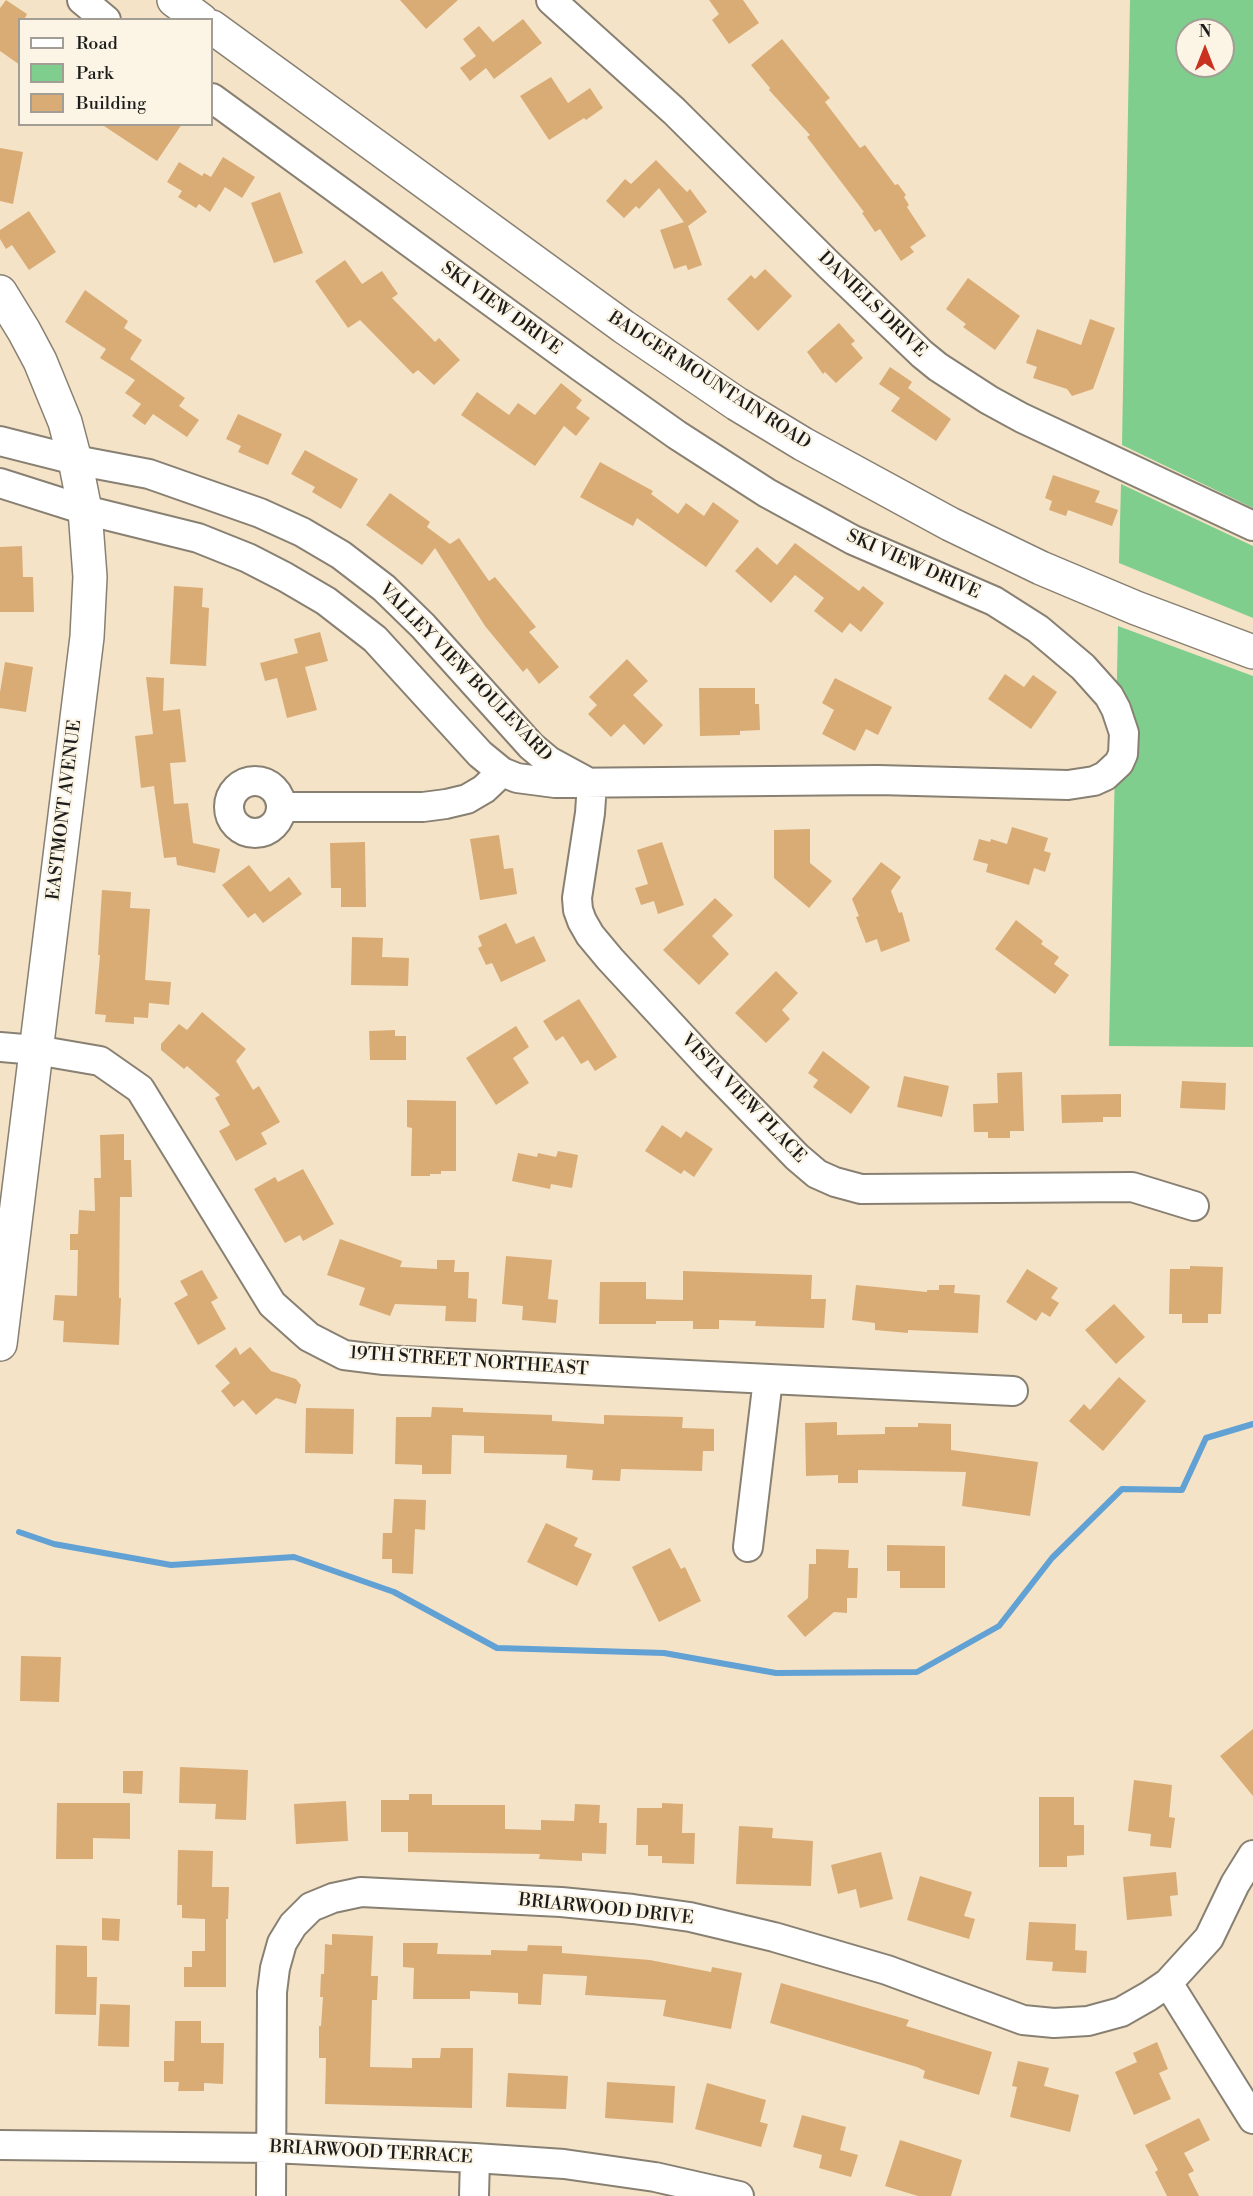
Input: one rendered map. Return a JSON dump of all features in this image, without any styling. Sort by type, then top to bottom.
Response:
[{"type":"main road","points":[[174,0],[198,18]]},
{"type":"main road","name":"BADGER MOUNTAIN ROAD","points":[[213,28],[624,327],[728,398],[803,444],[950,524],[1041,568],[1136,608],[1253,652]]},
{"type":"main road","name":"EASTMONT AVENUE","points":[[0,292],[40,360],[65,423],[85,510],[90,577],[87,637],[0,1344]]},
{"type":"street","points":[[82,0],[104,18]]},
{"type":"street","name":"DANIELS DRIVE","points":[[551,0],[674,111],[829,264],[938,367],[989,400],[1023,418],[1253,526]]},
{"type":"street","name":"SKI VIEW DRIVE","points":[[213,99],[591,374],[766,494],[854,540],[994,601],[1038,629],[1083,666],[1108,696],[1121,720],[1124,733],[1123,754],[1119,764],[1105,776],[1082,785],[888,780],[592,783]]},
{"type":"street","name":"VALLEY VIEW BOULEVARD","points":[[0,441],[75,460],[149,474],[204,492],[281,523],[341,555],[384,588],[423,626],[531,746],[564,771],[592,783]]},
{"type":"street","name":"VALLEY VIEW BOULEVARD","points":[[0,483],[85,510],[198,538],[248,558],[326,601],[375,639],[480,754],[502,772],[535,782],[592,783]]},
{"type":"street","points":[[282,807],[423,807],[446,804],[466,799],[484,789],[502,772]]},
{"type":"street","name":"VISTA VIEW PLACE","points":[[592,783],[590,813],[577,898],[578,910],[590,935],[707,1064],[797,1157],[818,1174],[835,1182],[861,1189],[1132,1187],[1194,1206]]},
{"type":"street","name":"19TH STREET NORTHEAST","points":[[0,1047],[36,1050],[100,1061],[140,1089],[272,1304],[309,1337],[344,1355],[384,1360],[1013,1391]]},
{"type":"street","points":[[748,1547],[768,1379]]},
{"type":"street","name":"BRIARWOOD DRIVE","points":[[271,2196],[272,1992],[275,1968],[282,1943],[293,1925],[311,1907],[333,1898],[361,1892],[561,1902],[690,1917],[774,1937],[887,1970],[1023,2020],[1054,2023],[1088,2022],[1120,2012],[1168,1983],[1209,1938],[1235,1884],[1253,1855]]},
{"type":"street","points":[[1168,1983],[1253,2119]]},
{"type":"street","name":"BRIARWOOD TERRACE","points":[[0,2145],[272,2148],[564,2164],[655,2176],[722,2194]]},
{"type":"street","points":[[474,2196],[475,2158]]},
{"type":"green space","points":[[1130,0],[1253,0],[1253,508],[1122,445]]},
{"type":"green space","points":[[1121,484],[1253,546],[1253,618],[1119,563]]},
{"type":"green space","points":[[1118,626],[1253,676],[1253,1047],[1109,1046]]},
{"type":"building","points":[[6,0],[27,14],[25,18],[18,18],[18,64],[0,51],[0,8]]},
{"type":"building","points":[[400,0],[458,0],[426,29]]},
{"type":"building","points":[[709,0],[743,0],[759,23],[729,44],[712,20],[719,14]]},
{"type":"building","points":[[523,19],[542,43],[494,79],[486,68],[470,81],[460,68],[476,56],[463,39],[479,26],[493,42]]},
{"type":"building","points":[[782,39],[830,98],[825,102],[860,148],[865,145],[895,185],[898,184],[906,195],[904,197],[909,205],[907,207],[926,236],[910,247],[914,252],[901,261],[880,229],[875,232],[862,213],[864,212],[807,137],[810,135],[769,90],[770,88],[751,65]]},
{"type":"building","points":[[551,77],[568,103],[590,88],[603,108],[549,140],[520,96]]},
{"type":"building","points":[[104,126],[181,126],[157,161]]},
{"type":"building","points":[[0,148],[23,152],[13,204],[0,201]]},
{"type":"building","points":[[223,157],[255,177],[242,198],[225,187],[210,212],[199,204],[196,208],[178,197],[182,191],[167,182],[179,162],[202,176],[204,173],[211,177]]},
{"type":"building","points":[[656,160],[687,192],[690,189],[707,212],[688,226],[702,265],[688,270],[686,265],[674,269],[660,230],[684,222],[659,188],[639,209],[636,206],[624,218],[606,201],[625,179],[631,184]]},
{"type":"building","points":[[280,192],[303,253],[274,263],[251,203]]},
{"type":"building","points":[[29,211],[56,252],[29,270],[12,245],[6,249],[0,239],[0,230]]},
{"type":"building","points":[[345,260],[362,284],[382,271],[398,294],[392,298],[435,342],[439,338],[460,360],[434,385],[418,370],[413,374],[360,320],[348,328],[315,281]]},
{"type":"building","points":[[765,269],[792,296],[758,331],[727,299],[751,275],[755,279]]},
{"type":"building","points":[[968,278],[1020,316],[995,350],[963,327],[966,324],[946,309]]},
{"type":"building","points":[[85,290],[128,321],[124,328],[142,340],[130,359],[185,398],[179,406],[199,420],[187,437],[153,414],[145,425],[132,416],[141,404],[125,393],[135,380],[100,358],[106,349],[65,322]]},
{"type":"building","points":[[1090,319],[1115,328],[1093,389],[1072,396],[1067,389],[1033,378],[1037,367],[1026,363],[1037,329],[1081,345]]},
{"type":"building","points":[[839,323],[855,341],[851,344],[863,358],[836,383],[825,372],[823,374],[807,352]]},
{"type":"building","points":[[890,367],[912,382],[908,388],[951,419],[936,441],[891,411],[900,398],[879,384]]},
{"type":"building","points":[[561,383],[582,400],[576,408],[590,418],[576,436],[564,426],[535,466],[461,415],[477,392],[509,415],[518,403],[535,415]]},
{"type":"building","points":[[238,414],[282,434],[268,465],[238,452],[241,446],[226,439]]},
{"type":"building","points":[[305,450],[358,479],[341,509],[312,492],[315,487],[291,474]]},
{"type":"building","points":[[600,462],[653,491],[651,494],[678,514],[686,503],[704,516],[713,502],[739,521],[706,567],[637,518],[633,526],[580,497]]},
{"type":"building","points":[[1053,475],[1100,491],[1095,502],[1118,510],[1112,526],[1068,510],[1066,516],[1049,510],[1052,501],[1045,498]]},
{"type":"building","points":[[390,493],[430,522],[427,527],[450,544],[459,538],[489,581],[495,577],[536,627],[529,632],[559,667],[539,684],[527,668],[523,672],[485,626],[435,548],[422,565],[366,525]]},
{"type":"building","points":[[795,543],[859,591],[863,586],[884,603],[861,632],[850,623],[842,633],[814,611],[824,598],[795,575],[771,603],[735,571],[757,547],[777,565]]},
{"type":"building","points":[[22,546],[23,577],[33,577],[34,612],[0,612],[0,547]]},
{"type":"building","points":[[174,586],[203,588],[202,607],[209,608],[206,666],[170,664]]},
{"type":"building","points":[[320,632],[328,661],[305,667],[317,710],[287,718],[277,678],[265,681],[260,663],[298,653],[294,639]]},
{"type":"building","points":[[627,659],[648,681],[633,695],[663,725],[644,745],[624,724],[611,737],[588,714],[597,705],[589,697]]},
{"type":"building","points":[[5,662],[33,667],[26,712],[0,708]]},
{"type":"building","points":[[1005,674],[1024,687],[1033,675],[1057,692],[1031,729],[988,699]]},
{"type":"building","points":[[146,677],[164,678],[163,711],[180,709],[186,762],[170,763],[174,804],[188,803],[193,843],[220,849],[215,873],[177,865],[176,857],[164,858],[154,786],[141,788],[135,736],[153,734]]},
{"type":"building","points":[[835,678],[892,707],[878,735],[866,729],[855,751],[822,734],[834,710],[822,703]]},
{"type":"building","points":[[699,688],[755,688],[755,704],[759,704],[760,730],[740,731],[740,735],[700,736]]},
{"type":"building","points":[[1012,827],[1048,838],[1044,851],[1051,853],[1045,872],[1034,868],[1029,885],[986,872],[988,864],[973,860],[979,839],[990,842],[991,839],[1007,844]]},
{"type":"building","points":[[810,829],[810,863],[832,881],[809,908],[774,878],[774,830]]},
{"type":"building","points":[[499,835],[504,869],[513,868],[517,894],[480,900],[470,839]]},
{"type":"building","points":[[365,842],[366,907],[341,907],[341,888],[331,888],[330,843]]},
{"type":"building","points":[[662,842],[684,905],[658,914],[654,901],[641,905],[635,888],[648,884],[637,850]]},
{"type":"building","points":[[881,862],[901,877],[891,891],[899,913],[902,912],[910,941],[881,952],[877,939],[866,943],[852,899]]},
{"type":"building","points":[[249,865],[270,892],[289,877],[302,894],[263,923],[255,913],[248,918],[222,885]]},
{"type":"building","points":[[102,890],[131,892],[130,908],[150,909],[145,980],[171,982],[169,1005],[149,1003],[148,1018],[134,1017],[134,1024],[105,1022],[106,1015],[95,1014]]},
{"type":"building","points":[[715,898],[733,915],[712,936],[729,954],[699,985],[663,950]]},
{"type":"building","points":[[1016,920],[1043,941],[1041,944],[1059,957],[1054,964],[1069,975],[1055,994],[995,949]]},
{"type":"building","points":[[506,923],[516,944],[534,936],[546,961],[501,982],[492,963],[486,965],[478,948],[482,946],[478,936]]},
{"type":"building","points":[[352,937],[383,938],[382,957],[409,958],[408,986],[351,985]]},
{"type":"building","points":[[776,971],[798,993],[782,1010],[790,1019],[766,1043],[735,1013]]},
{"type":"building","points":[[579,999],[617,1057],[595,1071],[588,1060],[581,1064],[563,1036],[556,1041],[543,1021]]},
{"type":"building","points":[[202,1012],[246,1049],[236,1061],[253,1090],[259,1086],[280,1122],[261,1133],[267,1144],[236,1161],[219,1131],[230,1125],[215,1098],[220,1095],[187,1066],[184,1069],[161,1050],[161,1044],[179,1024],[187,1030]]},
{"type":"building","points":[[516,1026],[529,1047],[513,1058],[529,1083],[496,1105],[466,1058]]},
{"type":"building","points":[[395,1030],[395,1036],[406,1036],[406,1060],[370,1060],[369,1031]]},
{"type":"building","points":[[823,1051],[870,1087],[851,1114],[813,1087],[818,1080],[808,1073]]},
{"type":"building","points":[[1022,1072],[1024,1131],[1010,1131],[1010,1138],[988,1138],[988,1132],[974,1132],[973,1104],[998,1103],[997,1073]]},
{"type":"building","points":[[904,1076],[949,1086],[942,1117],[897,1107]]},
{"type":"building","points":[[1182,1081],[1226,1083],[1225,1110],[1180,1108]]},
{"type":"building","points":[[1121,1094],[1121,1117],[1103,1117],[1103,1122],[1062,1123],[1061,1095]]},
{"type":"building","points":[[407,1100],[456,1101],[456,1171],[441,1171],[441,1174],[430,1174],[430,1176],[411,1176],[412,1128],[407,1127]]},
{"type":"building","points":[[662,1125],[681,1138],[686,1131],[713,1149],[694,1177],[684,1170],[681,1174],[645,1151]]},
{"type":"building","points":[[124,1134],[124,1160],[131,1160],[132,1197],[120,1197],[119,1345],[63,1342],[64,1321],[53,1320],[55,1295],[77,1296],[78,1250],[70,1250],[70,1234],[78,1234],[79,1210],[95,1211],[94,1178],[101,1178],[100,1135]]},
{"type":"building","points":[[558,1151],[578,1155],[572,1188],[551,1184],[550,1189],[512,1181],[518,1153],[537,1157],[538,1153],[556,1157]]},
{"type":"building","points":[[303,1169],[334,1224],[303,1241],[300,1235],[285,1243],[254,1189],[275,1177],[278,1182]]},
{"type":"building","points":[[340,1239],[402,1261],[400,1267],[437,1269],[437,1260],[455,1260],[454,1272],[469,1272],[468,1298],[477,1299],[476,1322],[445,1321],[446,1306],[395,1304],[390,1316],[359,1305],[365,1288],[327,1275]]},
{"type":"building","points":[[506,1256],[552,1260],[548,1299],[558,1300],[556,1323],[522,1320],[523,1306],[502,1304]]},
{"type":"building","points":[[1190,1266],[1223,1267],[1221,1314],[1208,1314],[1208,1323],[1182,1323],[1182,1314],[1169,1314],[1170,1269],[1190,1269]]},
{"type":"building","points":[[1027,1269],[1058,1288],[1051,1298],[1059,1303],[1050,1317],[1042,1312],[1036,1321],[1006,1302]]},
{"type":"building","points":[[202,1270],[218,1298],[211,1302],[226,1329],[198,1345],[174,1303],[188,1295],[180,1281]]},
{"type":"building","points":[[683,1271],[812,1275],[811,1299],[826,1299],[824,1328],[755,1326],[756,1321],[719,1320],[719,1329],[693,1329],[693,1321],[656,1321],[656,1324],[599,1324],[600,1282],[646,1282],[646,1299],[683,1300]]},
{"type":"building","points":[[856,1285],[927,1292],[927,1290],[939,1290],[939,1285],[955,1285],[954,1293],[980,1295],[978,1333],[908,1330],[908,1333],[875,1330],[875,1323],[852,1320]]},
{"type":"building","points":[[1114,1304],[1145,1337],[1116,1364],[1085,1330]]},
{"type":"building","points":[[236,1347],[240,1355],[250,1347],[271,1371],[296,1379],[301,1385],[296,1404],[276,1398],[256,1415],[243,1400],[234,1407],[221,1391],[230,1383],[215,1366]]},
{"type":"building","points":[[1119,1377],[1146,1401],[1103,1451],[1069,1421],[1084,1404],[1090,1410]]},
{"type":"building","points":[[432,1407],[463,1408],[463,1412],[552,1415],[552,1421],[604,1424],[604,1415],[683,1417],[682,1428],[714,1429],[714,1451],[703,1451],[702,1471],[621,1469],[620,1481],[592,1480],[593,1470],[566,1468],[567,1455],[484,1453],[484,1436],[452,1435],[451,1474],[422,1474],[422,1465],[395,1464],[396,1417],[431,1417]]},
{"type":"building","points":[[306,1408],[354,1409],[353,1454],[305,1453]]},
{"type":"building","points":[[837,1422],[837,1435],[885,1434],[885,1427],[918,1427],[918,1423],[951,1424],[951,1450],[1038,1462],[1030,1516],[962,1506],[966,1472],[858,1470],[858,1483],[838,1483],[838,1475],[806,1476],[805,1423]]},
{"type":"building","points":[[394,1499],[426,1500],[425,1530],[415,1529],[413,1574],[392,1573],[392,1559],[382,1559],[383,1533],[392,1533]]},
{"type":"building","points":[[546,1523],[578,1538],[574,1546],[592,1554],[577,1586],[527,1562]]},
{"type":"building","points":[[887,1545],[945,1546],[945,1588],[900,1588],[900,1571],[887,1571]]},
{"type":"building","points":[[670,1548],[681,1569],[685,1567],[701,1601],[659,1622],[632,1567]]},
{"type":"building","points":[[816,1549],[849,1550],[848,1568],[858,1568],[857,1598],[847,1598],[847,1613],[834,1612],[805,1637],[787,1616],[808,1598],[809,1564],[816,1564]]},
{"type":"building","points":[[21,1656],[61,1657],[59,1702],[20,1701]]},
{"type":"building","points":[[1253,1729],[1253,1796],[1220,1756]]},
{"type":"building","points":[[180,1767],[248,1770],[246,1820],[215,1819],[216,1804],[179,1803]]},
{"type":"building","points":[[123,1771],[143,1771],[142,1794],[123,1793]]},
{"type":"building","points":[[1134,1780],[1172,1785],[1169,1817],[1175,1818],[1171,1848],[1150,1846],[1151,1834],[1128,1831]]},
{"type":"building","points":[[409,1794],[432,1794],[432,1805],[505,1805],[505,1829],[541,1830],[541,1820],[574,1821],[575,1804],[600,1805],[599,1823],[607,1823],[606,1854],[582,1853],[582,1861],[539,1859],[540,1854],[408,1852],[408,1832],[381,1832],[381,1800],[409,1800]]},
{"type":"building","points":[[1039,1797],[1074,1797],[1074,1825],[1084,1825],[1084,1855],[1067,1856],[1067,1867],[1039,1867]]},
{"type":"building","points":[[346,1801],[348,1841],[296,1844],[294,1804]]},
{"type":"building","points":[[57,1803],[130,1803],[130,1839],[93,1838],[93,1859],[56,1859]]},
{"type":"building","points":[[662,1803],[683,1804],[682,1833],[695,1833],[694,1864],[662,1863],[662,1856],[648,1856],[648,1845],[636,1845],[637,1808],[662,1808]]},
{"type":"building","points":[[739,1826],[773,1828],[772,1838],[813,1841],[811,1886],[736,1884]]},
{"type":"building","points":[[178,1850],[213,1851],[212,1887],[229,1887],[228,1919],[226,1919],[226,1987],[184,1987],[184,1967],[192,1967],[192,1951],[205,1951],[205,1919],[182,1918],[182,1905],[177,1905]]},
{"type":"building","points":[[881,1852],[893,1899],[860,1908],[856,1889],[838,1894],[831,1865]]},
{"type":"building","points":[[1176,1872],[1178,1895],[1170,1896],[1172,1916],[1127,1920],[1123,1877]]},
{"type":"building","points":[[920,1876],[972,1892],[964,1916],[975,1919],[969,1939],[907,1920]]},
{"type":"building","points":[[102,1918],[120,1919],[119,1941],[102,1940]]},
{"type":"building","points":[[1029,1922],[1076,1924],[1075,1950],[1087,1951],[1086,1973],[1052,1971],[1053,1962],[1026,1960]]},
{"type":"building","points":[[332,1934],[373,1936],[371,1976],[378,1976],[377,2000],[372,2000],[370,2067],[412,2068],[412,2058],[440,2058],[441,2048],[473,2048],[472,2108],[325,2104],[326,2058],[319,2058],[319,2026],[321,2026],[323,1997],[320,1997],[321,1974],[324,1974],[325,1944],[332,1945]]},
{"type":"building","points":[[403,1943],[438,1943],[437,1954],[491,1955],[491,1950],[527,1951],[528,1945],[562,1946],[562,1953],[650,1960],[711,1972],[712,1967],[742,1973],[731,2029],[663,2016],[666,2000],[585,1995],[587,1976],[543,1974],[541,2005],[518,2004],[518,1993],[470,1991],[470,1999],[413,1999],[414,1968],[403,1967]]},
{"type":"building","points":[[56,1945],[87,1946],[87,1977],[97,1977],[96,2015],[55,2014]]},
{"type":"building","points":[[781,1983],[909,2020],[906,2026],[992,2052],[979,2095],[923,2078],[925,2071],[917,2067],[770,2023]]},
{"type":"building","points":[[100,2004],[130,2005],[129,2047],[98,2046]]},
{"type":"building","points":[[175,2021],[201,2021],[201,2043],[224,2043],[223,2084],[204,2083],[204,2091],[178,2091],[179,2082],[164,2082],[164,2061],[174,2061]]},
{"type":"building","points":[[1157,2042],[1168,2069],[1159,2073],[1171,2099],[1134,2115],[1115,2072],[1137,2062],[1133,2053]]},
{"type":"building","points":[[1018,2061],[1049,2068],[1044,2086],[1079,2095],[1070,2132],[1010,2117],[1017,2087],[1012,2086]]},
{"type":"building","points":[[508,2073],[568,2076],[566,2109],[506,2107]]},
{"type":"building","points":[[607,2082],[675,2086],[673,2123],[605,2118]]},
{"type":"building","points":[[707,2083],[766,2100],[760,2122],[768,2124],[761,2147],[695,2129]]},
{"type":"building","points":[[802,2115],[846,2127],[840,2150],[858,2155],[851,2177],[819,2168],[822,2155],[793,2147]]},
{"type":"building","points":[[1199,2118],[1210,2140],[1184,2153],[1194,2171],[1188,2174],[1199,2196],[1167,2196],[1155,2172],[1158,2170],[1145,2145]]},
{"type":"building","points":[[900,2140],[962,2160],[951,2196],[918,2196],[885,2186]]},
{"type":"waterway","points":[[19,1532],[54,1544],[171,1565],[294,1557],[394,1592],[497,1648],[664,1653],[776,1673],[917,1672],[999,1626],[1052,1558],[1122,1489],[1182,1490],[1206,1438],[1253,1424]]}]
